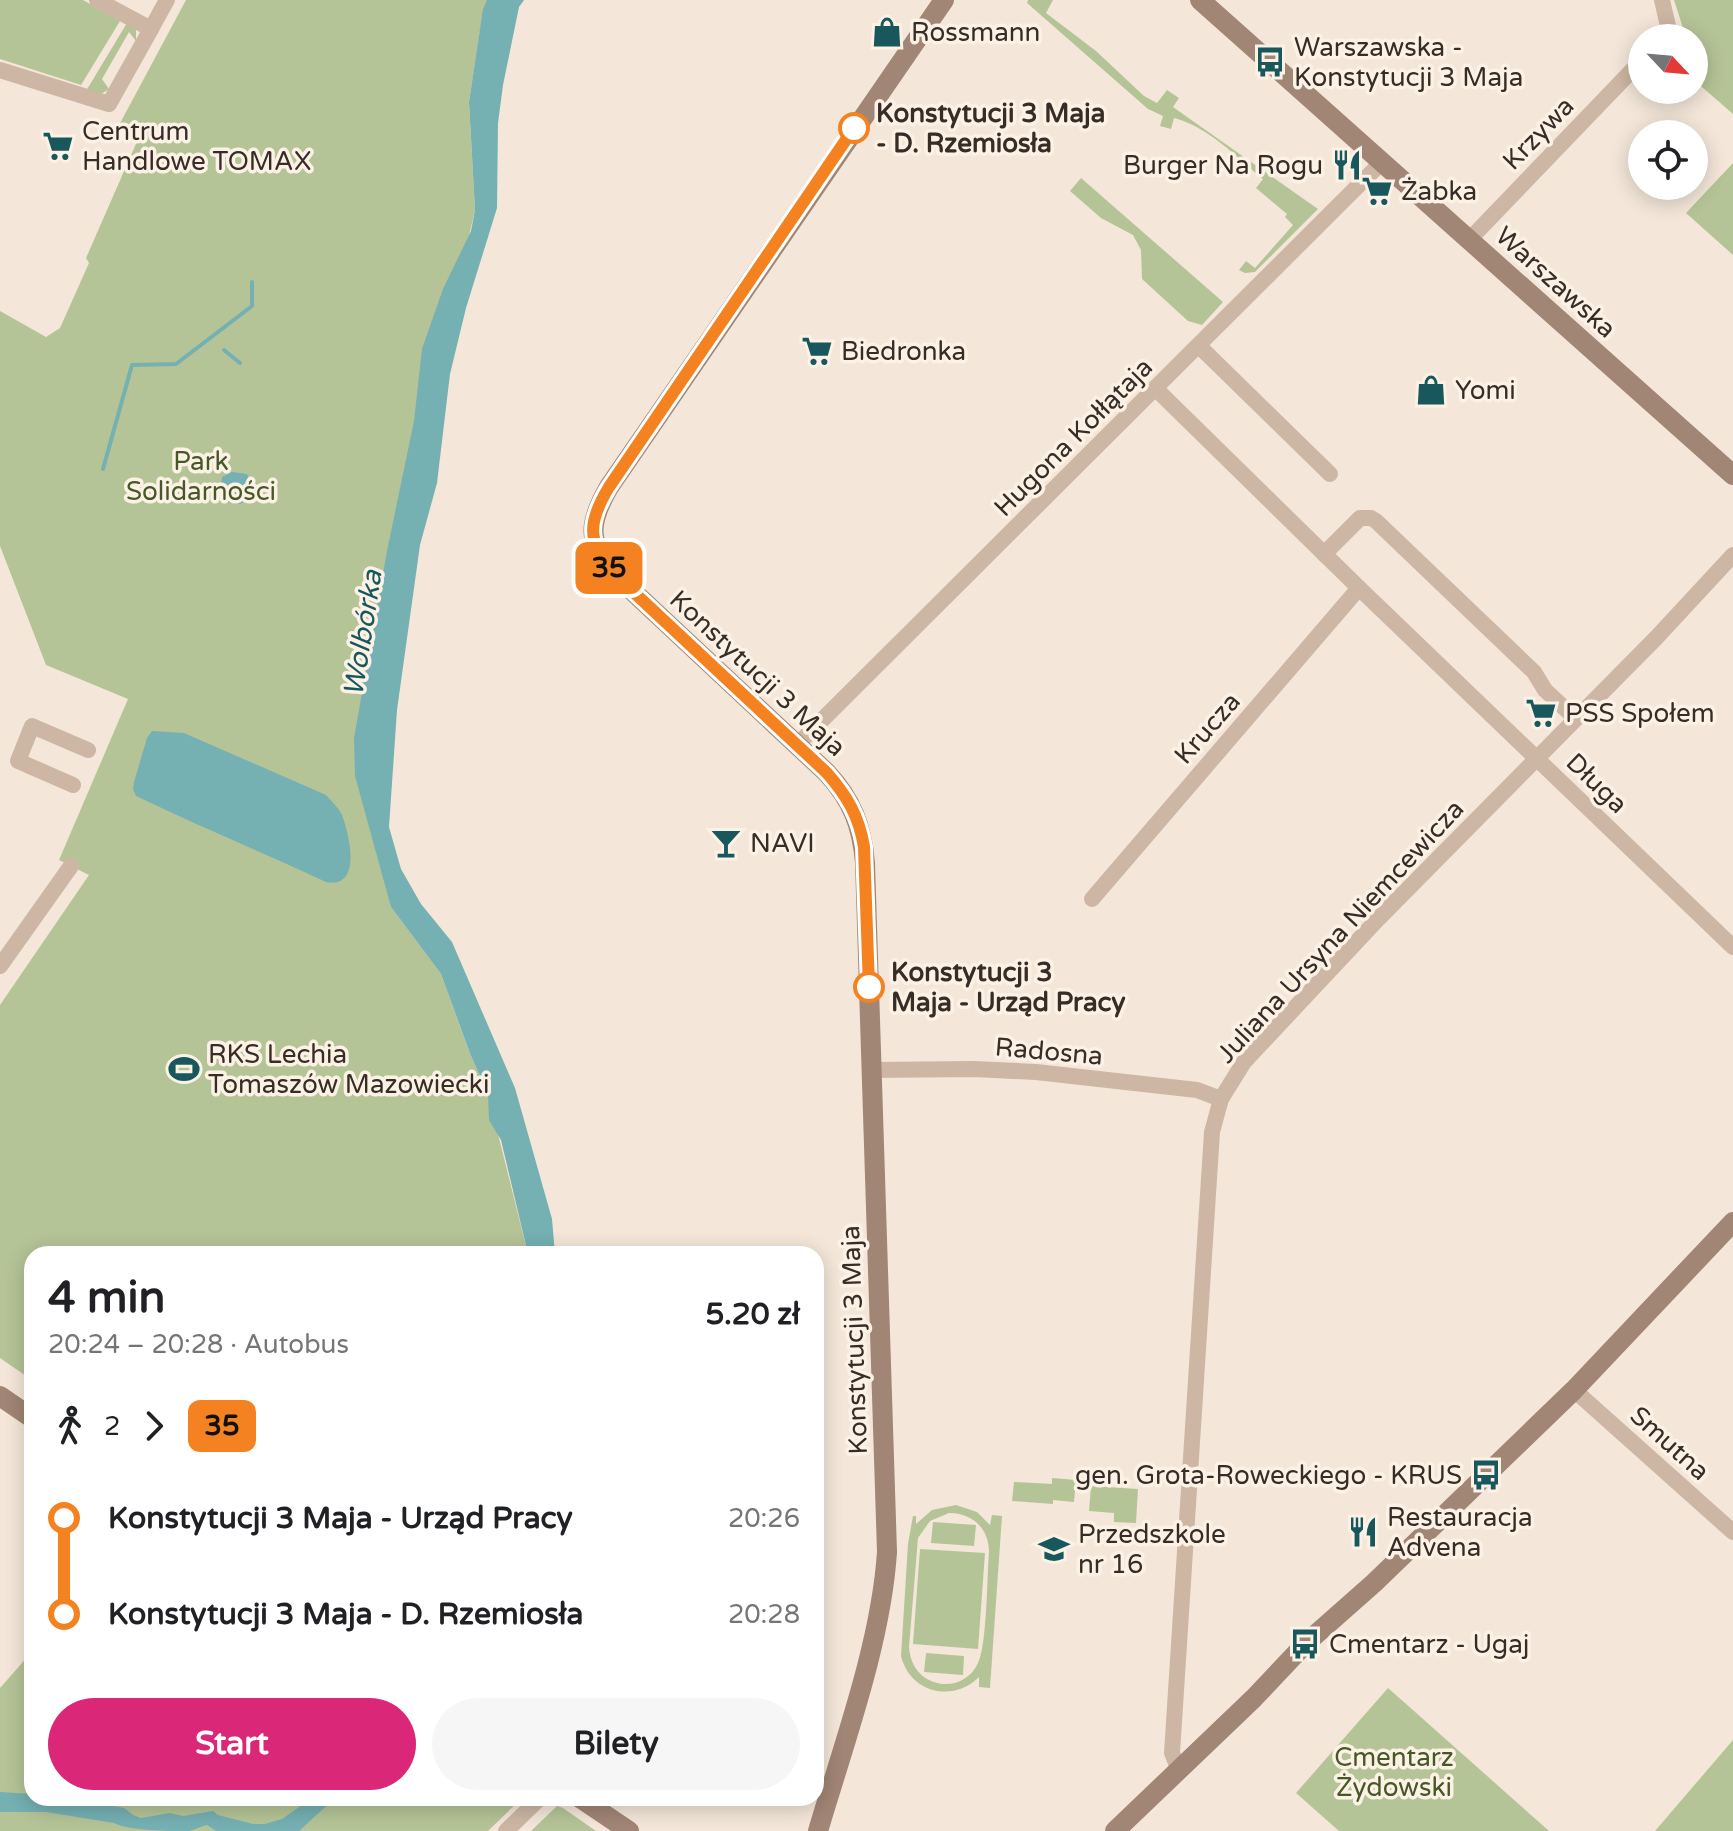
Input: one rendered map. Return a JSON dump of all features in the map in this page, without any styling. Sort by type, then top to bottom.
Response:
[{"type":"street","points":[[97,0],[151,29]]},
{"type":"street","points":[[0,70],[109,104],[167,0]]},
{"type":"street","name":"Konstytucji 3 Maja","points":[[818,1831],[861,1686],[886,1569],[865,863],[861,830],[850,802],[840,787],[611,571],[595,547],[592,529],[596,508],[944,0]]},
{"type":"street","name":"Warszawska","points":[[1200,0],[1733,475]]},
{"type":"street","points":[[1662,0],[1668,24]]},
{"type":"street","name":"Krzywa","points":[[1469,240],[1628,75]]},
{"type":"street","name":"Hugona Kołłątaja","points":[[797,745],[1382,162]]},
{"type":"street","points":[[1199,346],[1330,474]]},
{"type":"street","name":"Długa","points":[[1156,389],[1733,947]]},
{"type":"street","name":"Długa","points":[[1324,554],[1360,518],[1376,521],[1534,672],[1545,690],[1575,718]]},
{"type":"street","name":"Juliana Ursyna Niemcewicza","points":[[1179,1770],[1172,1753],[1212,1132],[1221,1099],[1244,1062],[1378,919],[1656,638],[1733,555]]},
{"type":"street","name":"Krucza","points":[[1092,899],[1359,588]]},
{"type":"street","points":[[73,785],[18,761],[32,726],[88,750]]},
{"type":"street","points":[[0,966],[71,866]]},
{"type":"street","name":"Radosna","points":[[871,1070],[1036,1072],[1197,1090],[1221,1099]]},
{"type":"street","points":[[1115,1831],[1305,1644],[1374,1583],[1574,1390],[1733,1222]]},
{"type":"street","name":"Smutna","points":[[1574,1390],[1733,1532]]},
{"type":"street","points":[[0,1396],[24,1412]]},
{"type":"street","points":[[506,1831],[532,1806]]},
{"type":"street","points":[[592,1806],[629,1831]]},
{"type":"green space","points":[[0,0],[83,0],[120,21],[81,85],[0,59]]},
{"type":"green space","name":"Park Solidarności","points":[[186,0],[488,0],[469,102],[475,210],[362,702],[391,907],[441,974],[488,1094],[526,1246],[24,1246],[24,1374],[0,1358],[0,1005],[89,875],[59,860],[128,699],[46,665],[0,546],[0,311],[46,337],[60,328],[89,263],[86,258],[139,137],[118,127]]},
{"type":"green space","points":[[1028,0],[1053,0],[1046,13],[1096,51],[1144,96],[1157,103],[1167,90],[1179,98],[1173,107],[1318,209],[1255,272],[1239,270],[1246,261],[1255,268],[1293,225],[1285,217],[1287,214],[1256,188],[1263,179],[1199,129],[1174,118],[1171,129],[1160,126],[1163,116],[1148,109],[1027,3]]},
{"type":"green space","points":[[1674,0],[1733,0],[1733,114],[1708,92],[1708,24],[1682,24]]},
{"type":"green space","points":[[127,23],[136,30],[136,41],[129,32],[102,79],[109,89],[101,94],[86,91]]},
{"type":"green space","points":[[1733,163],[1733,255],[1686,213],[1698,200],[1708,200],[1708,190]]},
{"type":"green space","points":[[1081,178],[1223,302],[1202,325],[1188,321],[1142,279],[1141,250],[1133,235],[1101,218],[1070,191]]},
{"type":"green space","points":[[1052,1478],[1076,1480],[1074,1502],[1012,1501],[1014,1482],[1052,1484]]},
{"type":"green space","points":[[1091,1486],[1138,1489],[1136,1523],[1114,1522],[1114,1513],[1089,1511]]},
{"type":"green space","points":[[956,1505],[977,1512],[990,1525],[992,1515],[1002,1516],[990,1688],[979,1687],[979,1677],[957,1690],[934,1690],[913,1679],[901,1656],[908,1544],[913,1516],[916,1516],[916,1524],[932,1510]],"holes":[[[949,1513],[972,1519],[986,1536],[989,1552],[986,1610],[978,1663],[964,1679],[945,1684],[931,1681],[918,1672],[909,1647],[918,1538],[930,1521]]]},
{"type":"green space","points":[[933,1522],[976,1525],[974,1546],[931,1543]]},
{"type":"green space","points":[[920,1549],[985,1553],[978,1649],[913,1644]]},
{"type":"green space","points":[[926,1653],[964,1656],[963,1675],[924,1672]]},
{"type":"green space","points":[[24,1661],[24,1806],[514,1806],[488,1831],[0,1831],[0,1688]]},
{"type":"green space","name":"Cmentarz Żydowski","points":[[1388,1688],[1549,1831],[1339,1831],[1296,1793]]},
{"type":"green space","points":[[1733,1740],[1733,1831],[1655,1831]]},
{"type":"green space","points":[[557,1806],[563,1808],[596,1831],[531,1831]]},
{"type":"water","points":[[487,0],[524,0],[519,7],[498,123],[497,208],[466,308],[450,374],[437,483],[420,545],[397,710],[389,827],[401,869],[421,904],[452,942],[515,1088],[552,1219],[554,1246],[526,1246],[501,1140],[489,1120],[488,1094],[441,974],[391,907],[355,776],[354,738],[414,421],[422,349],[443,289],[471,231],[475,210],[469,102]]},
{"type":"water","points":[[232,472],[247,474],[253,488],[250,499],[240,504],[225,502],[220,492],[222,477]]},
{"type":"water","points":[[152,731],[184,733],[326,795],[341,812],[348,834],[350,858],[345,877],[338,882],[326,882],[136,796],[134,782]]},
{"type":"water","points":[[0,1792],[24,1794],[24,1806],[113,1806],[124,1808],[141,1818],[213,1811],[253,1824],[282,1819],[301,1806],[326,1806],[299,1831],[216,1831],[207,1825],[189,1831],[150,1830],[46,1812],[0,1812]]},
{"type":"waterway","points":[[103,469],[132,365],[176,364],[252,306],[252,282]]},
{"type":"waterway","points":[[224,350],[240,363]]},
{"type":"bus line","name":"35","points":[[854,128],[609,487],[596,508],[592,529],[595,547],[611,571],[827,773],[850,802],[864,847],[869,987]]},
{"type":"place","name":"Rossmann","points":[[887,32]]},
{"type":"place","name":"Warszawska - Konstytucji 3 Maja","points":[[1270,62]]},
{"type":"place","name":"Konstytucji 3 Maja - D. Rzemiosła","points":[[854,128]]},
{"type":"place","name":"Centrum Handlowe TOMAX","points":[[58,146]]},
{"type":"place","name":"Burger Na Rogu","points":[[1347,165]]},
{"type":"place","name":"Żabka","points":[[1377,191]]},
{"type":"place","name":"Biedronka","points":[[817,351]]},
{"type":"place","name":"Yomi","points":[[1431,390]]},
{"type":"place","name":"PSS Społem","points":[[1541,713]]},
{"type":"place","name":"NAVI","points":[[726,843]]},
{"type":"place","name":"Konstytucji 3 Maja - Urząd Pracy","points":[[869,987]]},
{"type":"place","name":"RKS Lechia Tomaszów Mazowiecki","points":[[184,1069]]},
{"type":"place","name":"gen. Grota-Roweckiego - KRUS","points":[[1486,1475]]},
{"type":"place","name":"Restauracja Advena","points":[[1363,1532]]},
{"type":"place","name":"Przedszkole nr 16","points":[[1054,1549]]},
{"type":"place","name":"Cmentarz - Ugaj","points":[[1305,1644]]},
{"type":"water label","name":"Wolbórka","points":[[362,633]]}]
